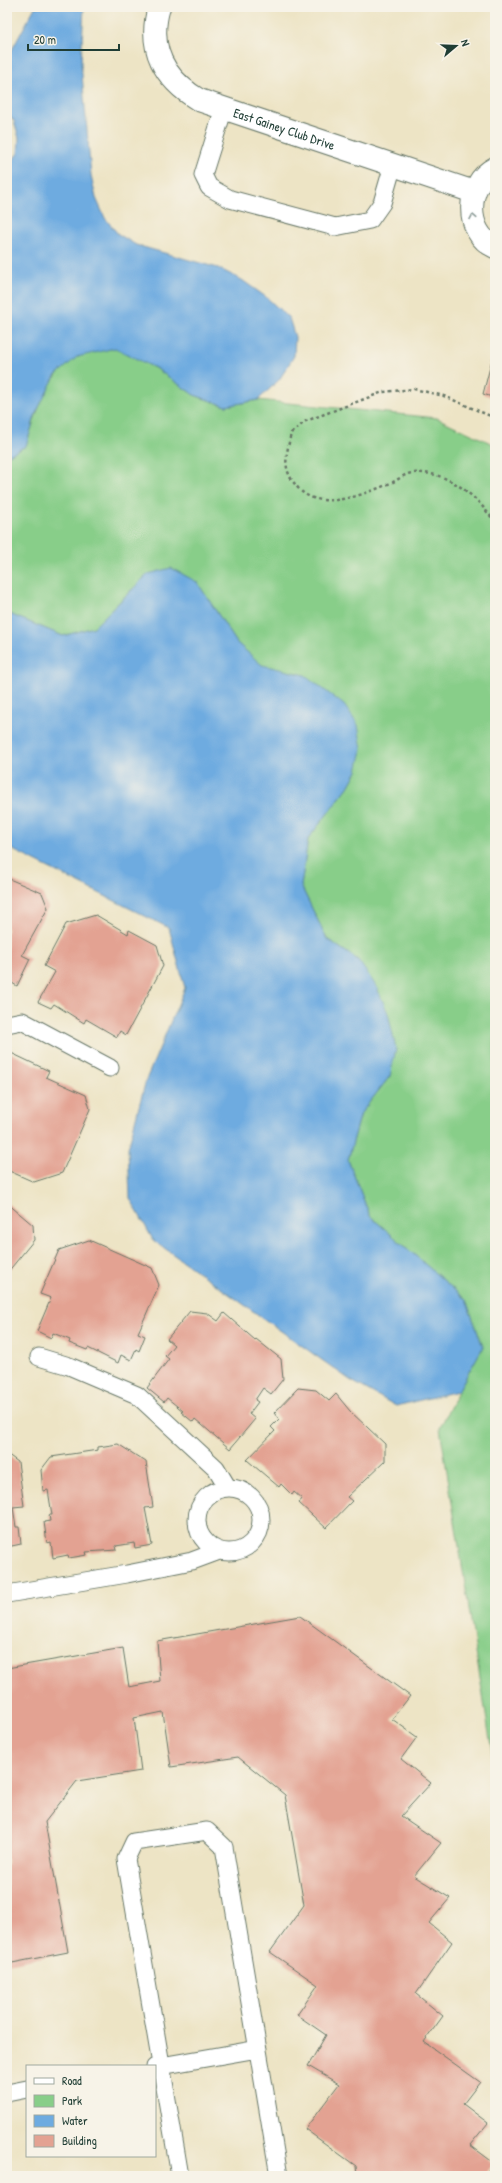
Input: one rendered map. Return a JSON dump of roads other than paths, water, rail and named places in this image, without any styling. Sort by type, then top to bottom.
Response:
[{"type":"street","name":"East Gainey Club Drive","points":[[159,7],[155,33],[158,49],[170,78],[183,90],[199,100],[474,192]]},
{"type":"street","points":[[495,168],[481,179],[474,192],[471,206],[474,222],[481,235],[495,247]]},
{"type":"lane","points":[[224,108],[203,175],[209,186],[230,199],[335,227],[370,220],[382,204],[393,165]]},
{"type":"lane","points":[[7,1024],[22,1021],[110,1068]]},
{"type":"lane","points":[[39,1356],[70,1366],[137,1396],[216,1468],[228,1488]]},
{"type":"lane","points":[[7,1594],[192,1562],[219,1551],[238,1551],[250,1545],[258,1534],[262,1525],[260,1510],[250,1495],[236,1488],[216,1490],[210,1494],[203,1500],[197,1514],[197,1529],[203,1539],[219,1551]]},
{"type":"lane","points":[[180,2176],[157,2067],[126,1860],[134,1842],[207,1831],[224,1847],[279,2176]]},
{"type":"lane","points":[[157,2067],[258,2049]]},
{"type":"lane","points":[[7,2093],[26,2089]]},
{"type":"water","points":[[35,7],[84,7],[81,63],[91,175],[96,198],[105,218],[118,234],[136,245],[218,268],[242,280],[266,297],[289,318],[295,337],[294,356],[279,380],[258,400],[226,406],[194,395],[157,369],[115,348],[77,357],[55,376],[36,413],[26,446],[7,456],[7,168],[18,153],[19,138],[14,121],[7,112],[7,59]]},
{"type":"water","points":[[171,568],[197,582],[237,643],[262,665],[305,675],[344,705],[358,725],[362,750],[357,771],[348,787],[308,839],[301,886],[327,939],[358,960],[376,986],[388,1013],[396,1049],[390,1076],[361,1113],[348,1160],[370,1216],[466,1300],[483,1347],[458,1391],[396,1406],[350,1380],[153,1240],[130,1198],[128,1148],[146,1080],[185,988],[169,928],[7,847],[7,613],[63,636],[94,627],[148,574]]}]
